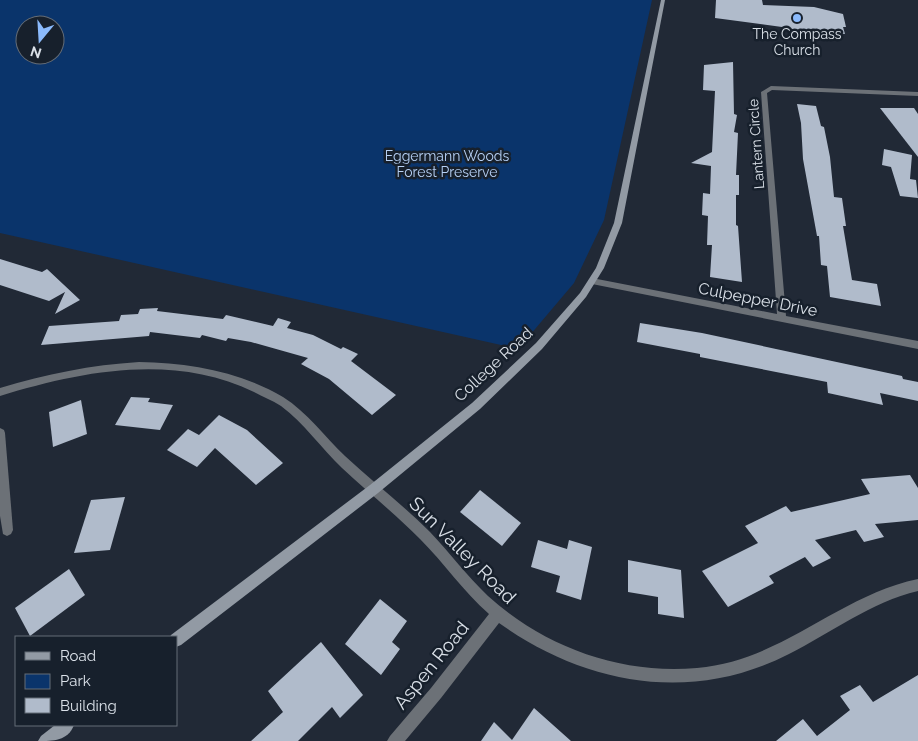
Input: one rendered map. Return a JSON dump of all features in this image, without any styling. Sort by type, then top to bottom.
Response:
[{"type":"main road","name":"College Road","points":[[178,638],[374,489],[476,406],[562,322],[592,281],[612,240],[625,198],[663,0]]},
{"type":"main road","points":[[46,741],[66,726]]},
{"type":"street","name":"Lantern Circle","points":[[782,318],[764,92],[771,88],[918,94]]},
{"type":"street","name":"Culpepper Drive","points":[[592,281],[918,345]]},
{"type":"street","name":"Sun Valley Road","points":[[0,392],[58,375],[115,366],[176,367],[220,375],[262,390],[291,408],[318,434],[332,451],[416,527],[498,613],[540,643],[560,653],[606,667],[643,674],[694,675],[717,673],[758,662],[890,592],[918,585]]},
{"type":"street","points":[[0,433],[8,530]]},
{"type":"street","name":"Aspen Road","points":[[395,741],[436,693],[498,613]]},
{"type":"green space","name":"Eggermann Woods Forest Preserve","points":[[0,0],[652,0],[604,220],[574,283],[519,348],[0,233]]},
{"type":"building","name":"The Compass Church","points":[[716,0],[762,0],[763,5],[814,7],[843,14],[846,27],[843,27],[845,34],[822,31],[813,31],[813,34],[792,32],[792,29],[782,27],[715,18]]},
{"type":"building","points":[[733,62],[734,114],[737,115],[734,132],[738,133],[736,175],[739,175],[739,195],[736,195],[736,225],[738,226],[742,282],[710,277],[712,245],[707,245],[708,216],[702,215],[703,193],[710,194],[711,166],[691,163],[712,152],[715,91],[703,90],[704,65]]},
{"type":"building","points":[[797,104],[816,106],[821,126],[824,127],[830,157],[834,197],[842,198],[846,226],[843,226],[852,280],[877,284],[881,306],[830,297],[827,266],[821,265],[819,236],[817,236],[803,159],[801,123]]},
{"type":"building","points":[[880,108],[914,108],[918,114],[918,157]]},
{"type":"building","points":[[884,149],[912,155],[910,179],[916,180],[918,198],[900,196],[891,167],[882,165]]},
{"type":"building","points":[[0,259],[42,272],[47,269],[80,300],[55,314],[65,292],[49,301],[0,285]]},
{"type":"building","points":[[158,308],[157,311],[223,319],[226,315],[273,326],[278,318],[291,322],[287,328],[313,335],[341,349],[343,347],[358,354],[351,361],[396,395],[372,415],[329,379],[301,364],[308,358],[251,342],[228,338],[226,341],[202,335],[200,338],[150,332],[149,336],[41,345],[49,326],[119,321],[121,315],[138,314],[140,309]]},
{"type":"building","points":[[640,323],[702,333],[902,376],[903,379],[918,382],[918,401],[880,393],[883,405],[828,393],[827,382],[700,357],[700,354],[637,342]]},
{"type":"building","points":[[131,397],[150,398],[148,402],[173,405],[160,430],[115,425]]},
{"type":"building","points":[[81,400],[87,434],[53,447],[49,412]]},
{"type":"building","points":[[219,415],[247,430],[283,463],[256,485],[215,448],[197,467],[167,450],[188,429],[199,435]]},
{"type":"building","points":[[910,475],[918,488],[918,520],[875,524],[884,537],[864,542],[856,530],[815,540],[831,558],[813,567],[805,557],[769,576],[774,583],[728,607],[702,571],[758,543],[745,526],[786,506],[791,512],[870,494],[861,479]]},
{"type":"building","points":[[480,490],[521,523],[502,546],[460,512]]},
{"type":"building","points":[[125,497],[110,550],[74,553],[91,500]]},
{"type":"building","points":[[538,540],[567,549],[569,540],[592,547],[581,600],[556,592],[560,576],[531,567]]},
{"type":"building","points":[[628,560],[681,570],[684,618],[658,614],[658,597],[628,592]]},
{"type":"building","points":[[69,569],[85,595],[30,636],[15,608]]},
{"type":"building","points":[[380,599],[407,621],[392,642],[400,649],[381,675],[345,644]]},
{"type":"building","points":[[321,642],[363,695],[340,718],[332,707],[298,741],[251,741],[283,712],[268,691]]},
{"type":"building","points":[[918,675],[918,741],[776,741],[803,719],[817,736],[850,710],[840,696],[860,685],[873,702]]},
{"type":"building","points":[[534,708],[571,741],[481,741],[494,722],[512,740]]},
{"type":"place","name":"The Compass Church","points":[[797,18]]}]
